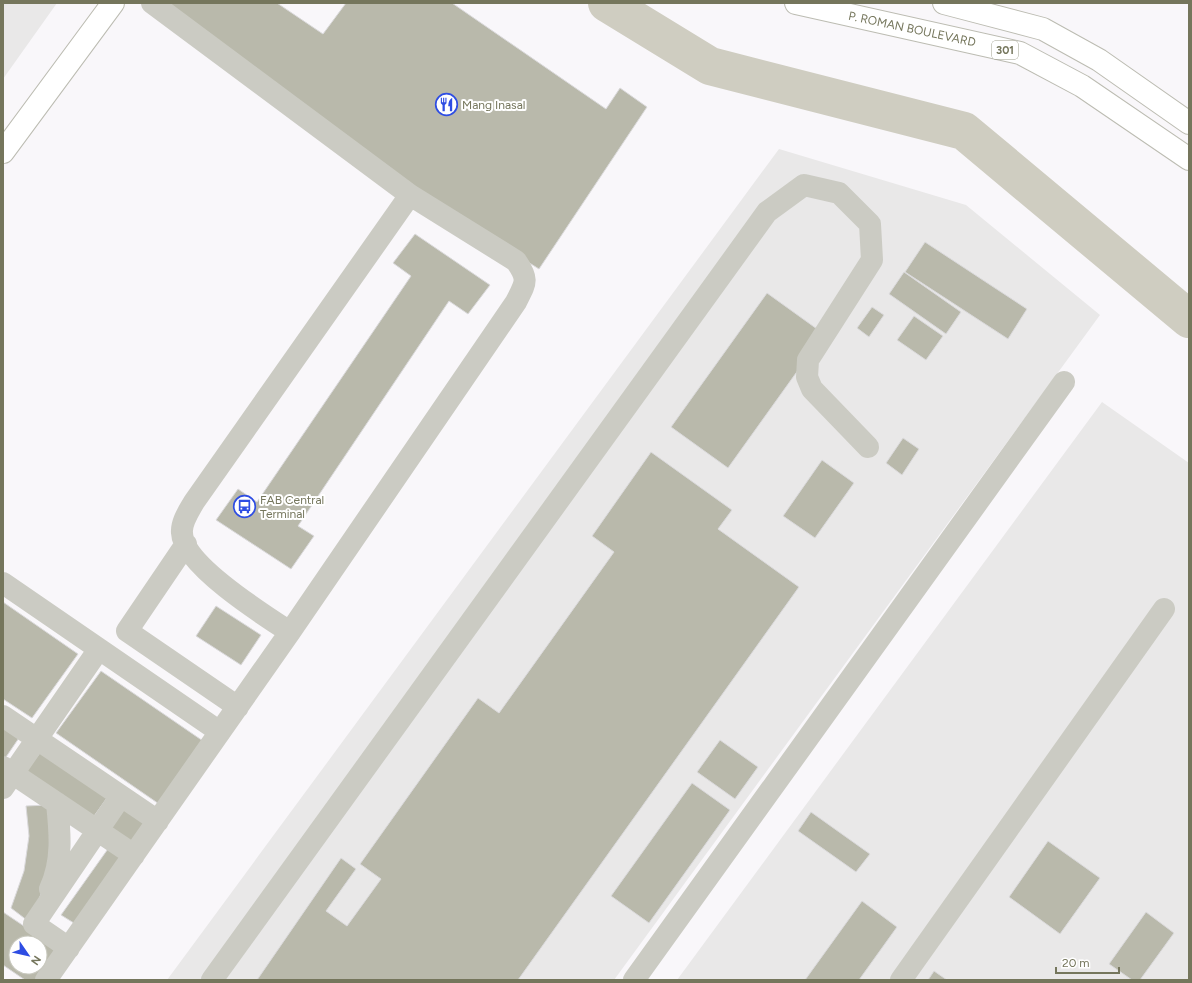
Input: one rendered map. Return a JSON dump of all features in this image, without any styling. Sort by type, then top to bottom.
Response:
[{"type":"main road","points":[[3,152],[113,3]]},
{"type":"main road","name":"P. ROMAN BOULEVARD","points":[[796,3],[1020,53],[1082,86],[1189,159]]},
{"type":"main road","points":[[944,3],[1044,29],[1099,60],[1189,123]]},
{"type":"lane","points":[[46,980],[290,632],[516,302],[526,282],[525,274],[516,261],[410,195],[152,3]]},
{"type":"lane","points":[[212,980],[767,212],[804,185],[839,193],[870,224],[872,260],[808,360],[807,377],[812,389],[868,447]]},
{"type":"lane","points":[[290,632],[251,607],[191,555],[182,533],[184,520],[194,502],[410,195]]},
{"type":"lane","points":[[634,980],[1064,382]]},
{"type":"lane","points":[[186,544],[127,631],[238,707]]},
{"type":"lane","points":[[3,583],[220,732]]},
{"type":"lane","points":[[901,980],[1164,609]]},
{"type":"lane","points":[[99,649],[36,738],[6,776],[57,804],[134,855]]},
{"type":"lane","points":[[3,716],[158,821]]},
{"type":"lane","points":[[34,924],[121,796]]},
{"type":"lane","points":[[34,924],[54,881],[61,845],[57,804]]},
{"type":"lane","points":[[34,924],[69,948]]},
{"type":"shaded area","points":[[3,3],[57,3],[3,79]]},
{"type":"shaded area","points":[[779,149],[966,205],[1100,315],[614,980],[167,980]]},
{"type":"shaded area","points":[[1102,402],[1189,463],[1189,980],[677,980]]},
{"type":"building","points":[[165,3],[277,3],[323,34],[346,3],[452,3],[606,109],[620,88],[647,107],[539,269],[412,189]]},
{"type":"building","points":[[415,234],[490,285],[468,314],[449,301],[298,526],[314,536],[291,569],[216,520],[238,489],[257,502],[411,276],[393,263]]},
{"type":"building","points":[[925,242],[1027,309],[1008,339],[905,272]]},
{"type":"building","points":[[904,272],[961,312],[946,334],[889,294]]},
{"type":"building","points":[[767,293],[824,334],[728,468],[671,427]]},
{"type":"building","points":[[872,307],[884,315],[869,337],[857,328]]},
{"type":"building","points":[[914,316],[943,336],[926,360],[897,340]]},
{"type":"building","points":[[903,438],[919,449],[902,475],[886,463]]},
{"type":"building","points":[[651,452],[732,510],[718,529],[799,587],[518,980],[257,980],[341,858],[356,869],[326,911],[347,926],[381,879],[360,864],[478,698],[499,713],[614,552],[592,536]]},
{"type":"building","points":[[822,460],[854,483],[815,538],[783,516]]},
{"type":"building","points":[[3,602],[78,654],[32,718],[3,699]]},
{"type":"building","points":[[216,606],[261,635],[241,665],[196,636]]},
{"type":"building","points":[[101,671],[203,741],[159,804],[56,733]]},
{"type":"building","points":[[3,723],[21,735],[4,760],[3,760]]},
{"type":"building","points":[[720,740],[758,767],[735,799],[697,772]]},
{"type":"building","points":[[42,750],[109,795],[92,819],[24,774]]},
{"type":"building","points":[[692,783],[730,810],[649,923],[611,896]]},
{"type":"building","points":[[124,804],[148,821],[131,845],[107,828]]},
{"type":"building","points":[[48,805],[54,842],[47,880],[28,921],[11,908],[24,871],[29,836],[26,806]]},
{"type":"building","points":[[811,812],[870,854],[856,872],[798,831]]},
{"type":"building","points":[[1048,841],[1100,878],[1060,934],[1009,897]]},
{"type":"building","points":[[110,846],[125,856],[77,925],[61,915]]},
{"type":"building","points":[[862,901],[897,927],[859,980],[805,980]]},
{"type":"building","points":[[3,912],[37,935],[8,935],[8,968],[3,965]]},
{"type":"building","points":[[1146,912],[1174,933],[1140,980],[1132,980],[1109,964]]},
{"type":"building","points":[[48,942],[61,951],[48,969]]},
{"type":"building","points":[[934,971],[947,980],[928,980]]},
{"type":"building","points":[[18,975],[44,975],[40,980],[25,980]]},
{"type":"waterway","points":[[607,3],[710,66],[964,131],[1189,319]]},
{"type":"place","name":"Mang Inasal","points":[[446,105]]},
{"type":"place","name":"FAB Central Terminal","points":[[244,507]]}]
